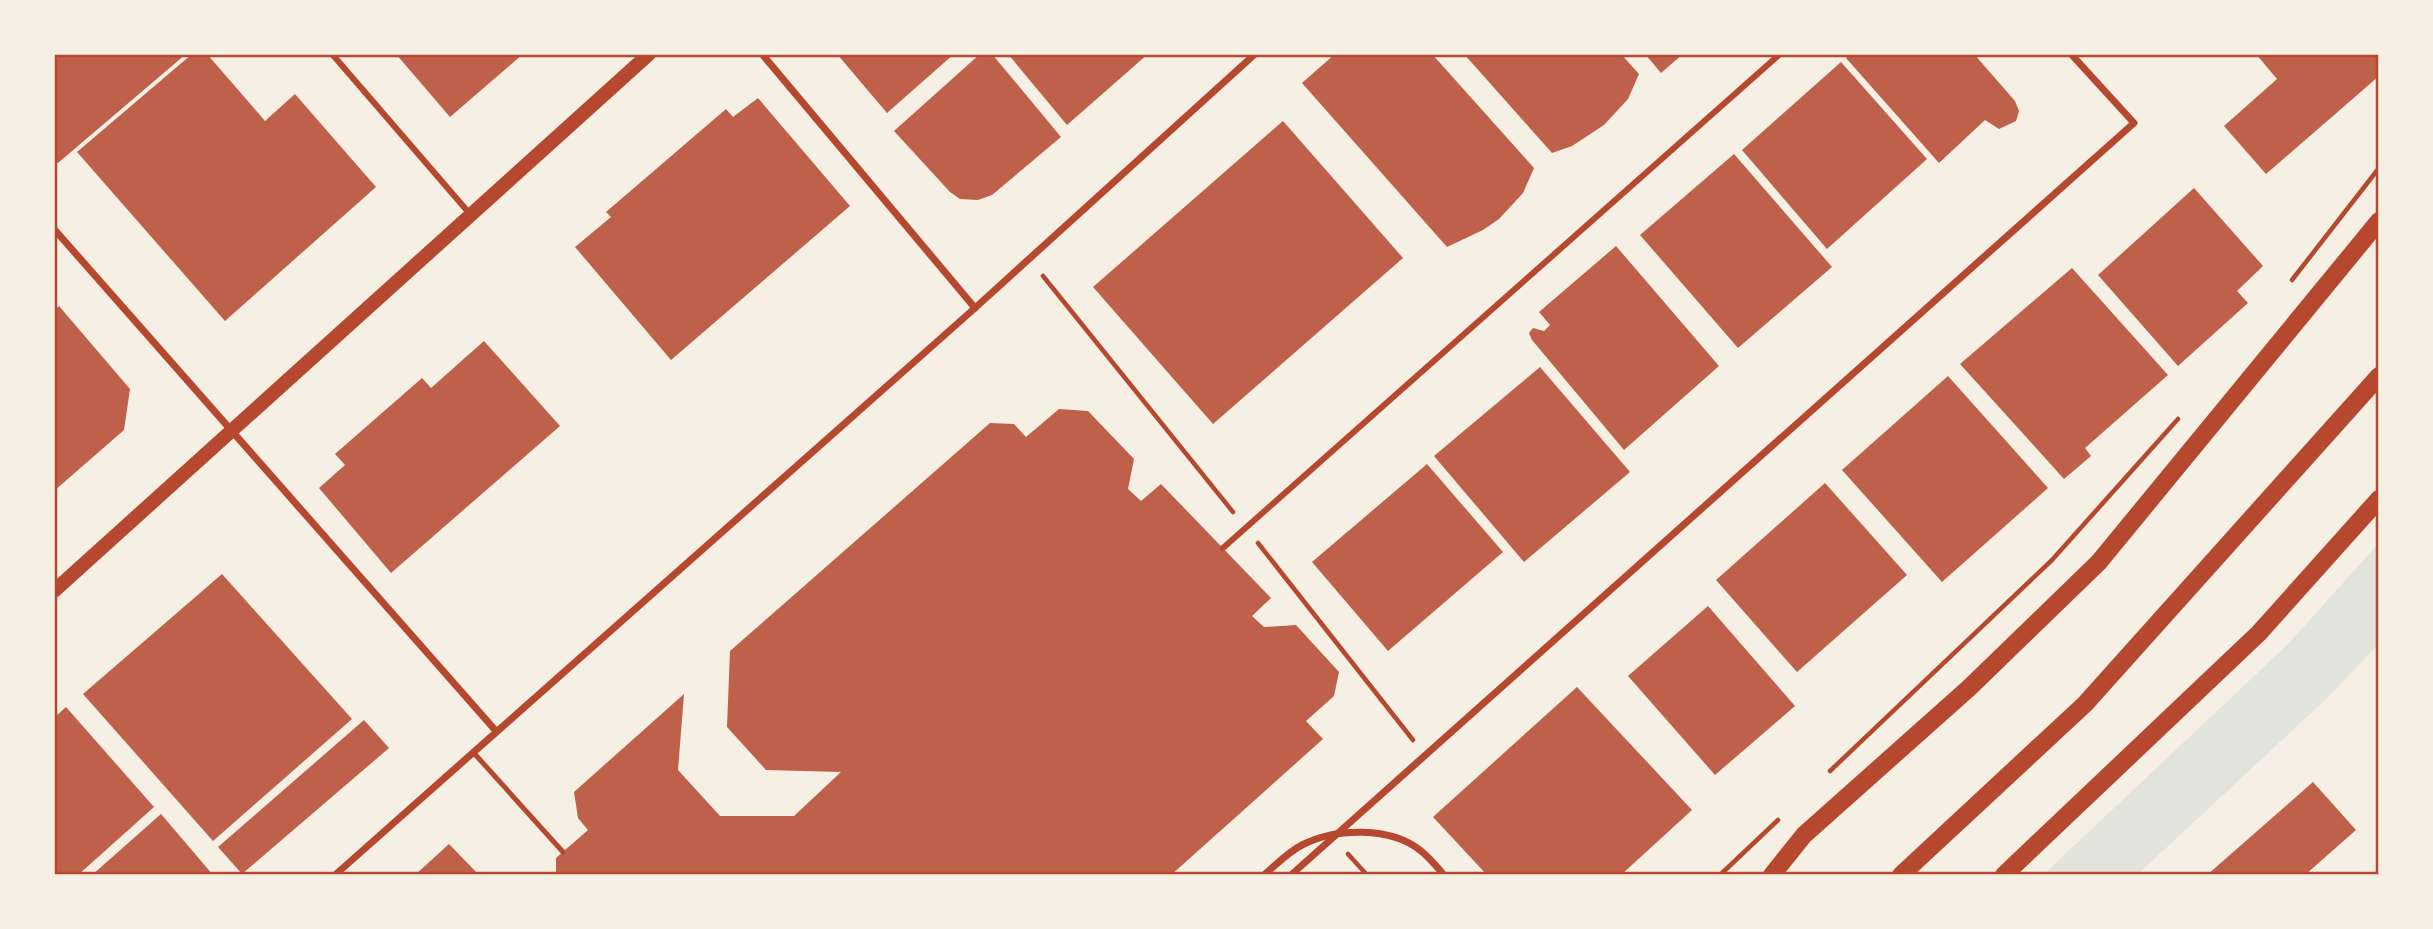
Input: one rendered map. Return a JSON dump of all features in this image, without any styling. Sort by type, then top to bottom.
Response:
[{"type":"main road","points":[[54,591],[649,54]]},
{"type":"main road","points":[[1772,875],[1804,835],[1969,688],[2099,562],[2379,221]]},
{"type":"main road","points":[[1901,875],[2085,704],[2379,376]]},
{"type":"main road","points":[[2004,875],[2259,633],[2379,499]]},
{"type":"street","points":[[332,54],[472,215]]},
{"type":"street","points":[[762,54],[975,307]]},
{"type":"street","points":[[335,875],[1029,259],[1255,54]]},
{"type":"street","points":[[1223,548],[1780,54]]},
{"type":"street","points":[[1291,875],[2134,123],[2071,54]]},
{"type":"street","points":[[54,229],[496,731]]},
{"type":"street","points":[[1264,875],[1300,846],[1339,834],[1365,833],[1392,838],[1420,850],[1442,874]]},
{"type":"lane","points":[[473,752],[563,852]]},
{"type":"path","points":[[2288,285],[2379,168]]},
{"type":"path","points":[[1029,259],[1425,755]]},
{"type":"path","points":[[1826,775],[2052,560],[2186,410]]},
{"type":"path","points":[[1720,875],[1787,811]]},
{"type":"shaded area","points":[[2379,543],[2379,644],[2324,701],[2137,875],[2043,875],[2288,644]]},
{"type":"building","points":[[54,54],[186,54],[58,163],[54,159]]},
{"type":"building","points":[[192,54],[207,54],[265,121],[295,94],[376,187],[225,321],[77,152]]},
{"type":"building","points":[[396,54],[523,54],[450,117]]},
{"type":"building","points":[[837,54],[954,54],[887,113]]},
{"type":"building","points":[[980,54],[992,54],[1061,137],[992,195],[978,200],[960,199],[950,192],[894,131]]},
{"type":"building","points":[[1008,54],[1148,54],[1067,125]]},
{"type":"building","points":[[1335,54],[1432,54],[1534,168],[1523,193],[1499,219],[1447,247],[1302,83]]},
{"type":"building","points":[[1464,54],[1621,54],[1639,74],[1628,99],[1604,125],[1572,146],[1552,153]]},
{"type":"building","points":[[1645,54],[1683,54],[1661,73]]},
{"type":"building","points":[[1849,54],[1974,54],[2015,101],[2019,111],[2016,121],[1999,129],[1985,120],[1939,163],[1846,58]]},
{"type":"building","points":[[2256,54],[2379,54],[2379,76],[2266,174],[2224,126],[2277,79]]},
{"type":"building","points":[[1841,62],[1927,159],[1827,249],[1742,150]]},
{"type":"building","points":[[758,98],[850,206],[671,360],[575,247],[611,217],[606,212],[726,109],[733,117]]},
{"type":"building","points":[[1283,121],[1403,258],[1213,424],[1093,287]]},
{"type":"building","points":[[1734,154],[1832,267],[1738,348],[1640,235]]},
{"type":"building","points":[[2194,188],[2263,266],[2237,291],[2248,303],[2178,366],[2098,275]]},
{"type":"building","points":[[1616,246],[1719,366],[1624,450],[1529,333],[1533,328],[1544,331],[1550,325],[1539,312]]},
{"type":"building","points":[[2072,268],[2168,375],[2085,448],[2091,456],[2064,479],[1960,364]]},
{"type":"building","points":[[59,306],[130,389],[124,430],[54,491],[54,310]]},
{"type":"building","points":[[484,341],[560,426],[391,573],[319,488],[345,465],[335,454],[422,378],[431,388]]},
{"type":"building","points":[[1540,367],[1630,472],[1524,562],[1434,456]]},
{"type":"building","points":[[1948,376],[2048,488],[1942,582],[1842,470]]},
{"type":"building","points":[[1059,409],[1088,411],[1134,459],[1128,489],[1141,501],[1161,484],[1271,598],[1252,616],[1264,627],[1296,625],[1339,672],[1334,696],[1306,721],[1323,739],[1171,875],[556,875],[556,858],[588,830],[578,818],[574,792],[684,694],[678,770],[720,816],[794,816],[841,772],[766,770],[727,727],[730,651],[990,423],[1014,424],[1026,437]]},
{"type":"building","points":[[1427,464],[1503,552],[1388,651],[1312,562]]},
{"type":"building","points":[[1825,483],[1907,575],[1797,672],[1716,580]]},
{"type":"building","points":[[222,574],[352,719],[213,841],[83,694]]},
{"type":"building","points":[[1708,606],[1795,706],[1715,775],[1628,676]]},
{"type":"building","points":[[1577,687],[1692,810],[1621,875],[1487,875],[1433,817]]},
{"type":"building","points":[[66,707],[154,807],[78,875],[54,875],[54,718]]},
{"type":"building","points":[[364,720],[389,748],[242,874],[218,847]]},
{"type":"building","points":[[2313,782],[2356,830],[2305,875],[2207,875]]},
{"type":"building","points":[[161,814],[213,875],[92,875]]},
{"type":"building","points":[[449,844],[479,875],[415,875]]}]
